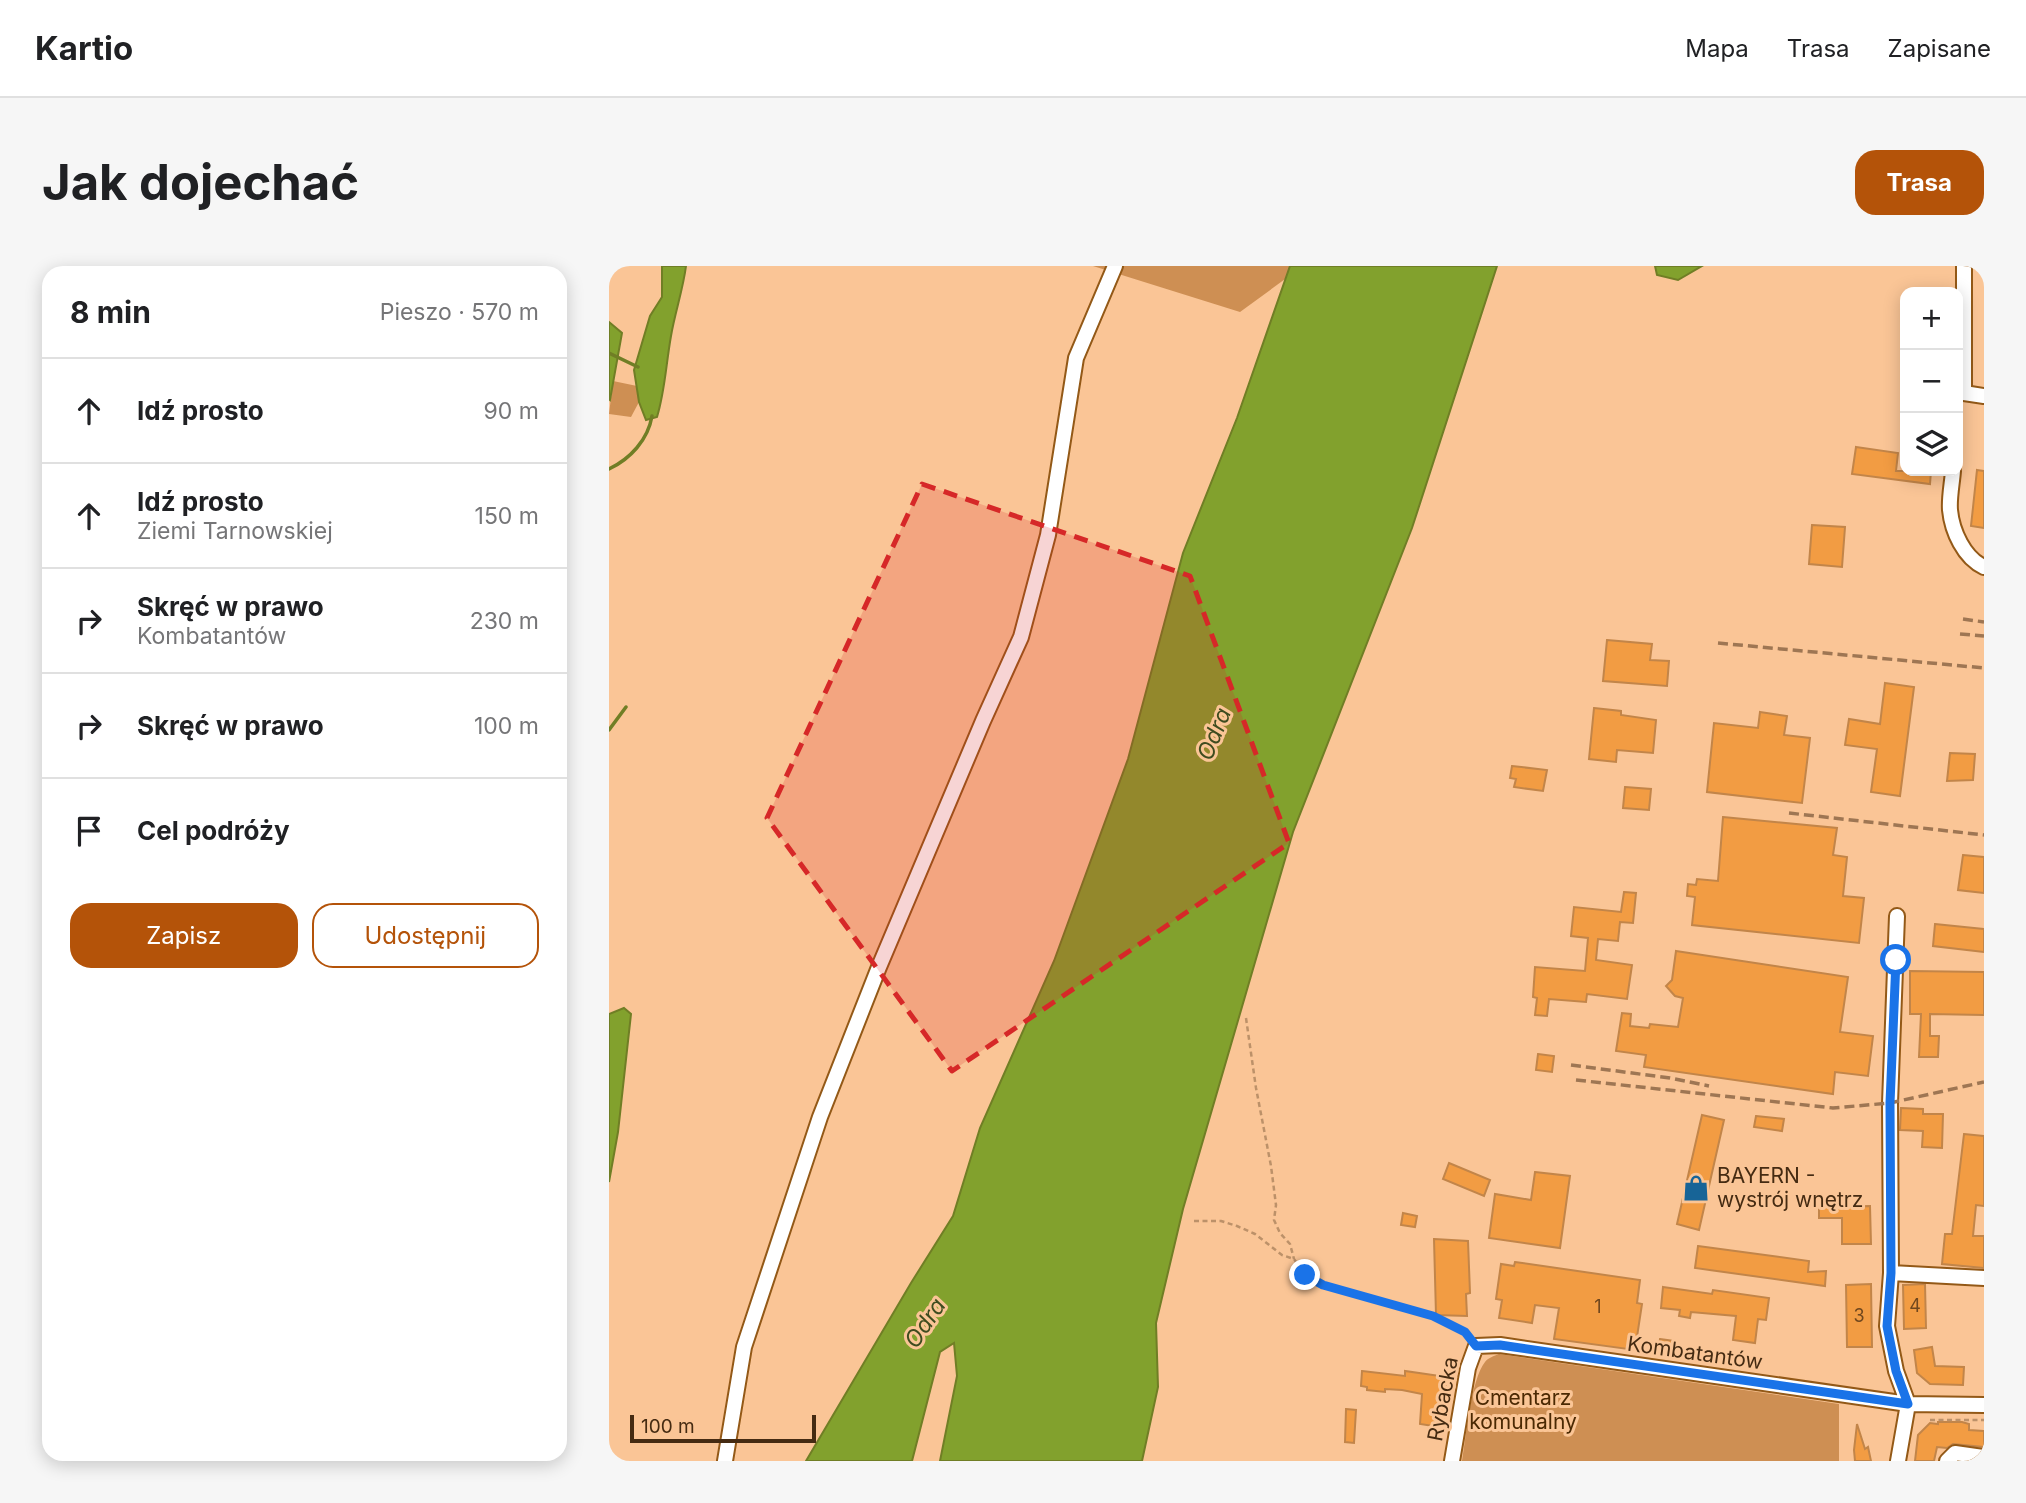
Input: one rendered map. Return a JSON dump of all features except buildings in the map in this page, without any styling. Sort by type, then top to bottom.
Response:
[{"type":"street","points":[[725,1461],[744,1348],[820,1116],[936,831],[1021,637],[1048,535],[1076,358],[1115,266]]},
{"type":"street","points":[[1964,266],[1964,393],[1984,396]]},
{"type":"street","points":[[1953,476],[1950,508],[1953,525],[1968,554],[1984,567]]},
{"type":"street","points":[[1897,916],[1890,1124],[1891,1273],[1887,1326],[1896,1371],[1908,1404],[1898,1461]]},
{"type":"street","points":[[1891,1273],[1984,1278]]},
{"type":"street","name":"Kombatantów","points":[[1476,1346],[1500,1345],[1908,1404],[1984,1405]]},
{"type":"street","name":"Rybacka","points":[[1452,1461],[1468,1368],[1476,1346]]},
{"type":"street","points":[[1947,1461],[1955,1453],[1984,1457]]},
{"type":"path","points":[[1246,1018],[1271,1166],[1276,1205],[1274,1220],[1280,1233],[1290,1244],[1294,1259],[1305,1275],[1323,1285],[1433,1316],[1465,1332],[1476,1346]]},
{"type":"path","points":[[1194,1221],[1221,1221],[1237,1226],[1255,1234],[1282,1255],[1294,1259]]},
{"type":"path","points":[[1930,1420],[1984,1420]]},
{"type":"highlighted area","points":[[922,484],[1190,576],[1289,843],[952,1071],[767,818]]},
{"type":"green space","points":[[1093,266],[1303,266],[1240,312]]},
{"type":"green space","points":[[613,381],[637,386],[639,402],[631,417],[609,414]]},
{"type":"green space","name":"Cmentarz komunalny","points":[[1499,1354],[1839,1404],[1839,1461],[1462,1461],[1476,1381],[1485,1362]]},
{"type":"water","points":[[662,266],[686,266],[660,407],[657,417],[646,420],[639,402],[634,370],[650,316],[662,297]]},
{"type":"water","name":"Odra","points":[[1290,266],[1497,266],[1412,528],[1293,832],[1183,1209],[1156,1323],[1158,1387],[1142,1461],[940,1461],[957,1376],[954,1343],[940,1352],[912,1461],[806,1461],[953,1216],[980,1128],[1054,961],[1128,759],[1183,553],[1237,418]]},
{"type":"water","points":[[1655,266],[1702,266],[1678,280],[1657,275]]},
{"type":"water","points":[[609,322],[622,333],[610,400],[609,399]]},
{"type":"water","points":[[624,1008],[631,1014],[618,1132],[609,1182],[609,1014]]},
{"type":"waterway","points":[[609,353],[638,367]]},
{"type":"waterway","points":[[609,469],[637,448],[647,433],[652,416]]},
{"type":"waterway","points":[[609,730],[626,707]]},
{"type":"railway","points":[[1963,619],[1984,622]]},
{"type":"railway","points":[[1960,634],[1984,636]]},
{"type":"railway","points":[[1718,643],[1984,668]]},
{"type":"railway","points":[[1789,813],[1984,835]]},
{"type":"railway","points":[[1571,1065],[1709,1086]]},
{"type":"railway","points":[[1576,1080],[1833,1108],[1890,1103],[1984,1082]]},
{"type":"place","name":"BAYERN - wystrój wnętrz","points":[[1696,1188]]},
{"type":"route","points":[[1305,1275],[1323,1285],[1379,1303],[1433,1316],[1465,1332],[1476,1346],[1500,1345],[1908,1404],[1896,1371],[1887,1326],[1891,1273],[1890,1103],[1896,960]]}]
